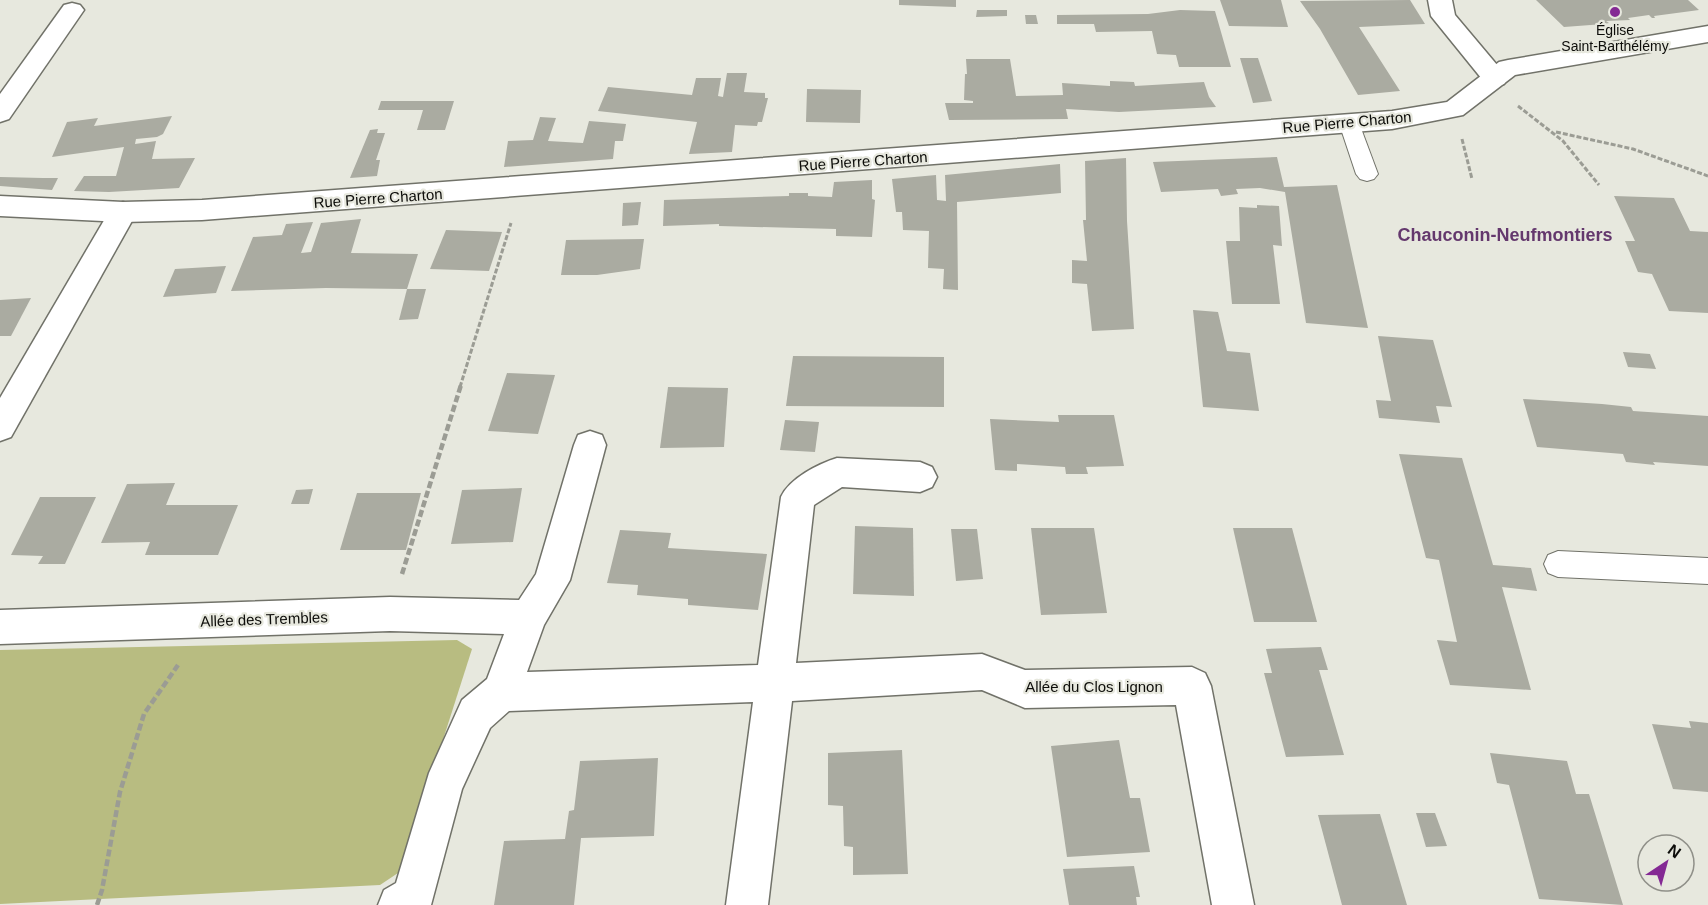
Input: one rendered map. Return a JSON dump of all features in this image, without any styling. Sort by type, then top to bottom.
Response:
[{"type":"street","points":[[1440,0],[1443,16],[1491,82]]},
{"type":"street","points":[[0,113],[72,10]]},
{"type":"street","name":"Rue Pierre Charton","points":[[0,206],[123,212],[202,210],[522,188],[1392,120],[1454,109],[1508,68],[1708,34]]},
{"type":"street","points":[[0,427],[123,212]]},
{"type":"street","points":[[399,905],[413,897],[443,787],[476,714],[501,692],[529,617],[552,580],[590,445]]},
{"type":"street","points":[[747,905],[798,497],[837,472],[920,477]]},
{"type":"street","name":"Allée des Trembles","points":[[0,627],[390,614],[529,617]]},
{"type":"street","name":"Allée du Clos Lignon","points":[[775,683],[982,672],[1025,688],[1192,686],[1233,905]]},
{"type":"street","points":[[501,692],[775,683]]},
{"type":"lane","points":[[1349,123],[1366,174]]},
{"type":"lane","points":[[1558,564],[1708,571]]},
{"type":"path","points":[[1491,82],[1556,132],[1587,166],[1599,185]]},
{"type":"path","points":[[1454,109],[1472,179]]},
{"type":"path","points":[[1556,132],[1633,149],[1708,176]]},
{"type":"path","points":[[390,614],[522,188]]},
{"type":"path","points":[[97,905],[102,890],[120,792],[144,714],[185,654],[188,621]]},
{"type":"green space","points":[[457,640],[472,649],[401,871],[380,885],[0,904],[0,650]]},
{"type":"building","points":[[899,0],[956,0],[956,7],[899,5]]},
{"type":"building","points":[[1220,0],[1281,0],[1288,27],[1229,26]]},
{"type":"building","points":[[1410,0],[1425,24],[1359,27],[1400,91],[1358,95],[1320,29],[1300,1]]},
{"type":"building","name":"Église Saint-Barthélémy","points":[[1536,0],[1688,0],[1699,10],[1654,16],[1655,18],[1649,15],[1628,18],[1630,20],[1606,21],[1609,23],[1604,24],[1564,27]]},
{"type":"building","points":[[977,10],[1007,10],[1007,16],[976,17]]},
{"type":"building","points":[[1180,10],[1215,11],[1231,67],[1179,67],[1176,55],[1157,54],[1152,31],[1096,32],[1094,24],[1057,24],[1057,15],[1148,14]]},
{"type":"building","points":[[1025,15],[1036,15],[1038,24],[1026,24]]},
{"type":"building","points":[[1240,58],[1258,58],[1272,101],[1253,103]]},
{"type":"building","points":[[966,59],[1010,59],[1016,96],[1063,95],[1062,83],[1110,86],[1110,81],[1134,82],[1135,86],[1204,82],[1209,97],[1216,107],[1119,112],[1066,109],[1068,119],[949,120],[945,103],[973,103],[973,101],[964,100]]},
{"type":"building","points":[[727,73],[747,73],[744,92],[765,93],[765,98],[768,98],[762,122],[758,122],[757,126],[735,125],[732,152],[689,154],[697,122],[598,111],[608,87],[692,95],[696,78],[721,78],[718,96],[723,97]]},
{"type":"building","points":[[807,89],[861,90],[860,123],[806,122]]},
{"type":"building","points":[[381,101],[454,101],[445,130],[417,130],[423,110],[378,110]]},
{"type":"building","points":[[172,116],[163,134],[157,137],[136,139],[135,144],[156,141],[152,159],[195,158],[179,188],[109,192],[74,191],[84,176],[116,176],[124,147],[52,157],[67,122],[98,118],[94,126]]},
{"type":"building","points":[[540,117],[556,118],[548,141],[583,143],[589,121],[626,124],[623,141],[615,141],[613,159],[504,167],[508,141],[533,140]]},
{"type":"building","points":[[378,129],[377,133],[385,133],[376,160],[380,160],[377,176],[350,178],[370,130]]},
{"type":"building","points":[[1277,157],[1284,187],[1337,185],[1368,328],[1306,323],[1285,192],[1260,188],[1236,189],[1238,194],[1221,196],[1218,189],[1161,192],[1153,162]]},
{"type":"building","points":[[1126,158],[1127,221],[1134,329],[1092,331],[1087,284],[1072,283],[1072,260],[1087,261],[1083,220],[1086,220],[1085,161]]},
{"type":"building","points":[[1060,164],[1061,193],[957,202],[958,290],[943,289],[944,269],[928,268],[929,231],[903,230],[902,212],[896,212],[892,179],[936,175],[937,200],[946,201],[945,175]]},
{"type":"building","points":[[0,177],[58,178],[52,190],[0,186]]},
{"type":"building","points":[[872,180],[872,199],[875,200],[872,237],[836,236],[836,229],[719,226],[719,224],[663,226],[664,200],[789,196],[789,193],[832,197],[834,182]]},
{"type":"building","points":[[1614,196],[1674,198],[1690,231],[1708,232],[1708,313],[1669,311],[1652,274],[1638,272],[1625,241],[1635,241]]},
{"type":"building","points":[[641,202],[638,225],[622,226],[623,203]]},
{"type":"building","points":[[1257,205],[1279,206],[1282,246],[1273,245],[1280,304],[1232,304],[1226,241],[1240,241],[1239,207],[1257,208]]},
{"type":"building","points":[[361,219],[351,253],[418,254],[407,289],[326,288],[231,291],[253,237],[282,235],[286,224],[313,222],[301,253],[311,252],[321,223]]},
{"type":"building","points":[[446,230],[502,232],[489,271],[430,269]]},
{"type":"building","points":[[644,239],[640,269],[597,275],[561,275],[566,240]]},
{"type":"building","points":[[226,266],[216,293],[163,297],[175,269]]},
{"type":"building","points":[[407,289],[426,289],[418,319],[399,320]]},
{"type":"building","points":[[31,298],[11,336],[0,336],[0,300]]},
{"type":"building","points":[[1193,310],[1218,312],[1227,351],[1250,353],[1259,411],[1203,407]]},
{"type":"building","points":[[1378,336],[1433,340],[1452,407],[1436,406],[1440,423],[1379,418],[1376,400],[1391,401]]},
{"type":"building","points":[[1623,352],[1650,354],[1656,369],[1628,367]]},
{"type":"building","points":[[793,356],[944,357],[944,407],[786,406]]},
{"type":"building","points":[[507,373],[555,375],[538,434],[488,431]]},
{"type":"building","points":[[668,387],[728,388],[724,447],[660,448]]},
{"type":"building","points":[[1523,399],[1602,404],[1631,407],[1633,411],[1708,416],[1708,466],[1626,462],[1623,454],[1537,447]]},
{"type":"building","points":[[1058,415],[1114,415],[1124,466],[1086,467],[1088,474],[1066,474],[1065,467],[1017,464],[1017,471],[995,470],[990,419],[1059,422]]},
{"type":"building","points":[[785,420],[819,422],[815,452],[780,450]]},
{"type":"building","points":[[1399,454],[1462,458],[1493,565],[1531,568],[1537,591],[1502,587],[1531,690],[1450,685],[1437,640],[1457,642],[1439,560],[1426,558]]},
{"type":"building","points":[[175,483],[166,505],[238,505],[218,555],[145,555],[150,542],[101,543],[127,484]]},
{"type":"building","points":[[522,488],[513,542],[451,544],[462,490]]},
{"type":"building","points":[[313,489],[309,504],[291,504],[296,490]]},
{"type":"building","points":[[357,493],[421,493],[406,550],[340,550]]},
{"type":"building","points":[[40,497],[96,497],[65,564],[38,564],[43,556],[11,555]]},
{"type":"building","points":[[855,526],[913,528],[914,596],[853,594]]},
{"type":"building","points":[[1031,528],[1094,528],[1107,613],[1041,615]]},
{"type":"building","points":[[1233,528],[1292,528],[1317,622],[1254,622]]},
{"type":"building","points":[[951,529],[977,529],[983,579],[956,581]]},
{"type":"building","points":[[620,530],[671,533],[668,548],[767,554],[758,610],[688,605],[688,599],[637,595],[638,585],[607,583]]},
{"type":"building","points":[[1321,647],[1328,670],[1319,670],[1344,755],[1286,757],[1264,673],[1272,673],[1266,649]]},
{"type":"building","points":[[1689,721],[1708,723],[1708,792],[1673,789],[1652,724],[1691,728]]},
{"type":"building","points":[[1119,740],[1130,798],[1140,798],[1150,852],[1067,857],[1051,746]]},
{"type":"building","points":[[902,750],[908,874],[853,875],[853,847],[844,846],[843,806],[828,805],[828,753]]},
{"type":"building","points":[[1490,753],[1567,761],[1576,794],[1589,794],[1623,905],[1539,899],[1509,785],[1497,783]]},
{"type":"building","points":[[658,758],[654,836],[581,838],[574,905],[494,905],[504,841],[565,839],[569,811],[574,810],[580,761]]},
{"type":"building","points":[[1416,813],[1435,813],[1447,846],[1426,847]]},
{"type":"building","points":[[1380,814],[1407,905],[1342,905],[1318,815]]},
{"type":"building","points":[[1134,866],[1140,897],[1136,897],[1137,905],[1069,905],[1063,869]]},
{"type":"place","name":"Église Saint-Barthélémy","points":[[1615,12]]},
{"type":"district","name":"Chauconin-Neufmontiers","points":[[1505,235]]}]
